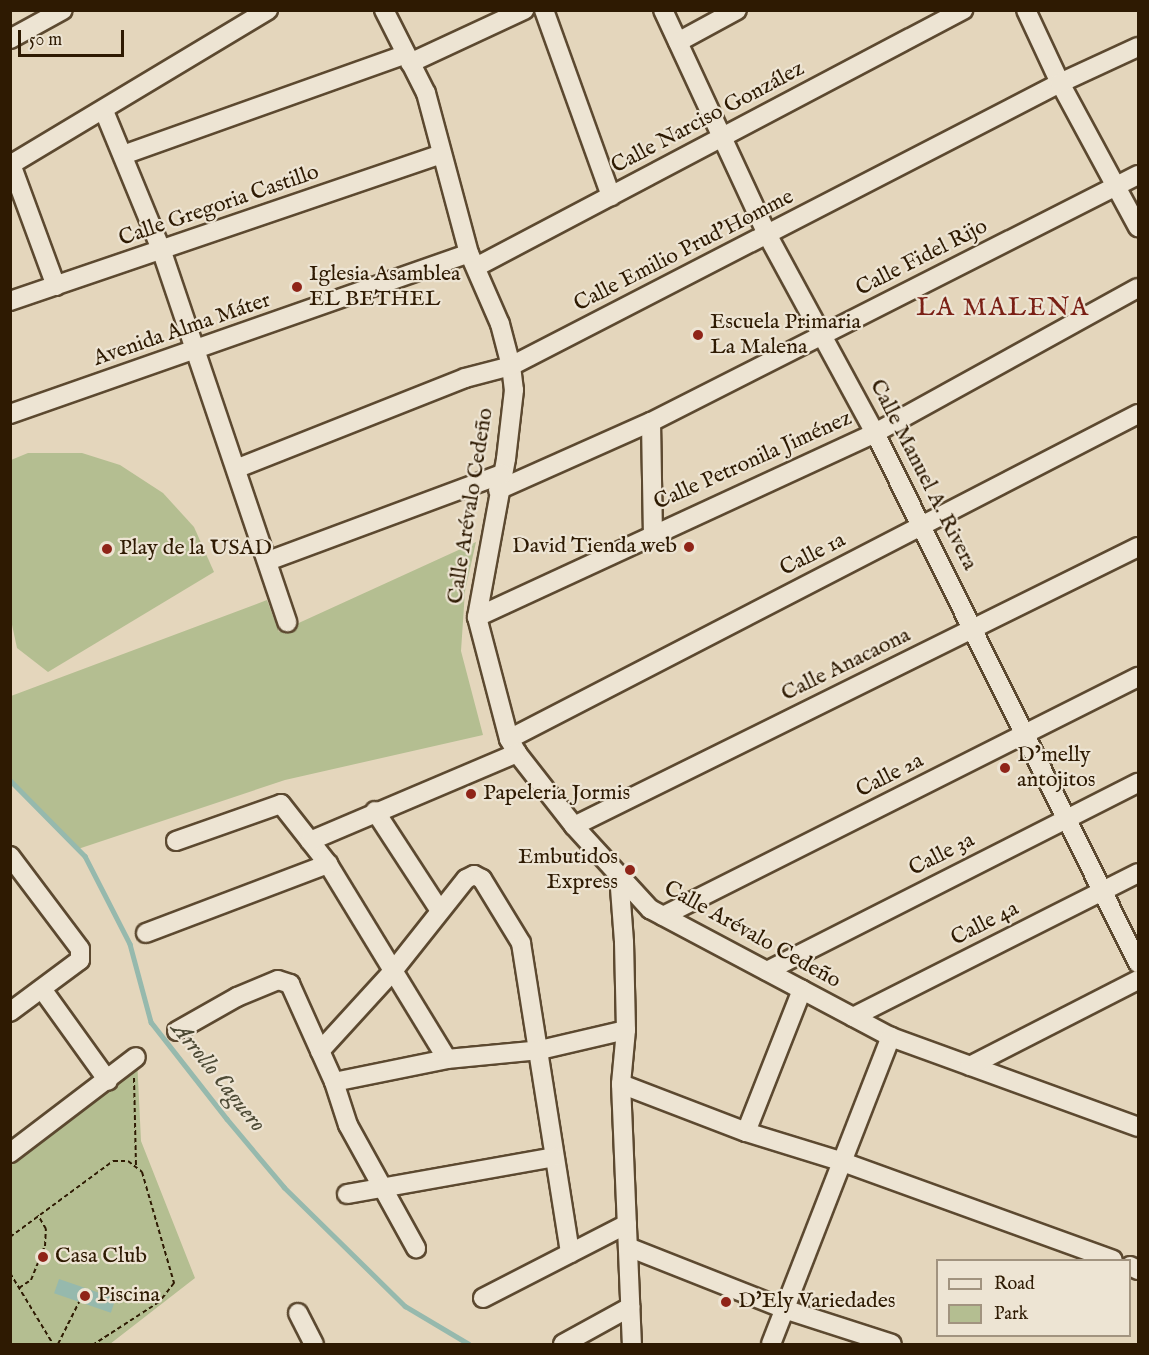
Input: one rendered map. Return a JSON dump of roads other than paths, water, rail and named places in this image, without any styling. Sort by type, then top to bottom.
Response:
[{"type":"street","points":[[13,33],[63,10]]},
{"type":"street","points":[[56,286],[11,165],[268,10]]},
{"type":"street","name":"Calle Arévalo Cedeño","points":[[384,10],[426,93],[473,260],[500,324],[511,366],[514,390],[477,617],[513,746],[574,826],[650,909],[891,1037],[1138,1127]]},
{"type":"street","points":[[123,155],[408,59],[524,10]]},
{"type":"street","points":[[544,10],[611,196]]},
{"type":"street","name":"Calle Manuel A. Rivera","points":[[663,10],[768,236],[825,335],[875,432],[1138,963]]},
{"type":"street","points":[[678,42],[737,10]]},
{"type":"street","name":"Calle Narciso González","points":[[473,260],[611,196],[963,10]]},
{"type":"street","points":[[1026,10],[1060,83],[1118,185],[1138,227]]},
{"type":"street","name":"Calle Emilio Prud'Homme","points":[[238,468],[465,378],[511,366],[768,236],[1060,83],[1138,47]]},
{"type":"street","points":[[104,111],[162,252],[238,468],[287,622]]},
{"type":"street","name":"Calle Gregoria Castillo","points":[[10,301],[162,252],[442,154]]},
{"type":"street","name":"Calle Fidel Rijo","points":[[268,561],[500,482],[651,422],[1138,175]]},
{"type":"street","name":"Avenida Alma Máter","points":[[10,414],[473,260]]},
{"type":"street","name":"Calle Petronila Jiménez","points":[[477,617],[653,533],[875,432],[1138,288]]},
{"type":"street","name":"Calle 1a","points":[[310,841],[513,746],[922,526],[1138,414]]},
{"type":"street","points":[[651,422],[653,533]]},
{"type":"street","name":"Calle Anacaona","points":[[574,826],[1138,547]]},
{"type":"street","name":"Calle 2a","points":[[663,916],[978,758],[1023,732],[1138,677]]},
{"type":"street","name":"Calle 3a","points":[[767,971],[1138,783]]},
{"type":"street","points":[[176,841],[281,804],[328,864],[447,1059]]},
{"type":"street","points":[[375,811],[439,909]]},
{"type":"street","points":[[10,1012],[80,960],[80,949],[72,932],[13,863]]},
{"type":"street","points":[[146,933],[328,864]]},
{"type":"street","name":"Calle 4a","points":[[853,1017],[1138,873]]},
{"type":"street","points":[[320,1051],[393,970],[439,909],[466,879],[474,875],[482,879],[520,943],[540,1050],[570,1253]]},
{"type":"street","points":[[619,875],[626,1030],[621,1084],[632,1344]]},
{"type":"street","points":[[177,1031],[237,997],[278,980],[290,984],[334,1082],[348,1125],[416,1248]]},
{"type":"street","points":[[970,1066],[1138,980]]},
{"type":"street","points":[[42,989],[108,1081]]},
{"type":"street","points":[[746,1132],[802,990]]},
{"type":"street","points":[[334,1082],[447,1059],[540,1050],[626,1030]]},
{"type":"street","points":[[771,1344],[787,1310],[840,1161],[891,1037]]},
{"type":"street","points":[[10,1153],[131,1062]]},
{"type":"street","points":[[621,1084],[746,1132],[840,1161],[1110,1259]]},
{"type":"street","points":[[347,1194],[554,1157]]},
{"type":"street","points":[[483,1298],[627,1224]]},
{"type":"street","points":[[628,1247],[787,1310],[892,1344]]},
{"type":"street","points":[[563,1344],[630,1307]]},
{"type":"street","points":[[298,1313],[315,1344]]},
{"type":"water","name":"Piscina","points":[[59,1279],[116,1299],[111,1313],[54,1293]]},
{"type":"waterway","name":"Arrollo Caguero","points":[[10,780],[85,856],[130,944],[151,1022],[227,1119],[284,1187],[405,1306],[469,1344]]},
{"type":"place","name":"Iglesia Asamblea EL BETHEL","points":[[297,287]]},
{"type":"place","name":"Escuela Primaria La Malena","points":[[698,335]]},
{"type":"place","name":"David Tienda web","points":[[689,547]]},
{"type":"place","name":"Play de la USAD","points":[[107,549]]},
{"type":"place","name":"D’melly antojitos","points":[[1005,768]]},
{"type":"place","name":"Papeleria Jormis","points":[[471,794]]},
{"type":"place","name":"Embutidos Express","points":[[630,870]]},
{"type":"place","name":"Casa Club","points":[[43,1257]]},
{"type":"place","name":"Piscina","points":[[85,1296]]},
{"type":"place","name":"D'Ely Variedades","points":[[726,1302]]},
{"type":"district","name":"LA MALENA","points":[[1003,308]]}]
